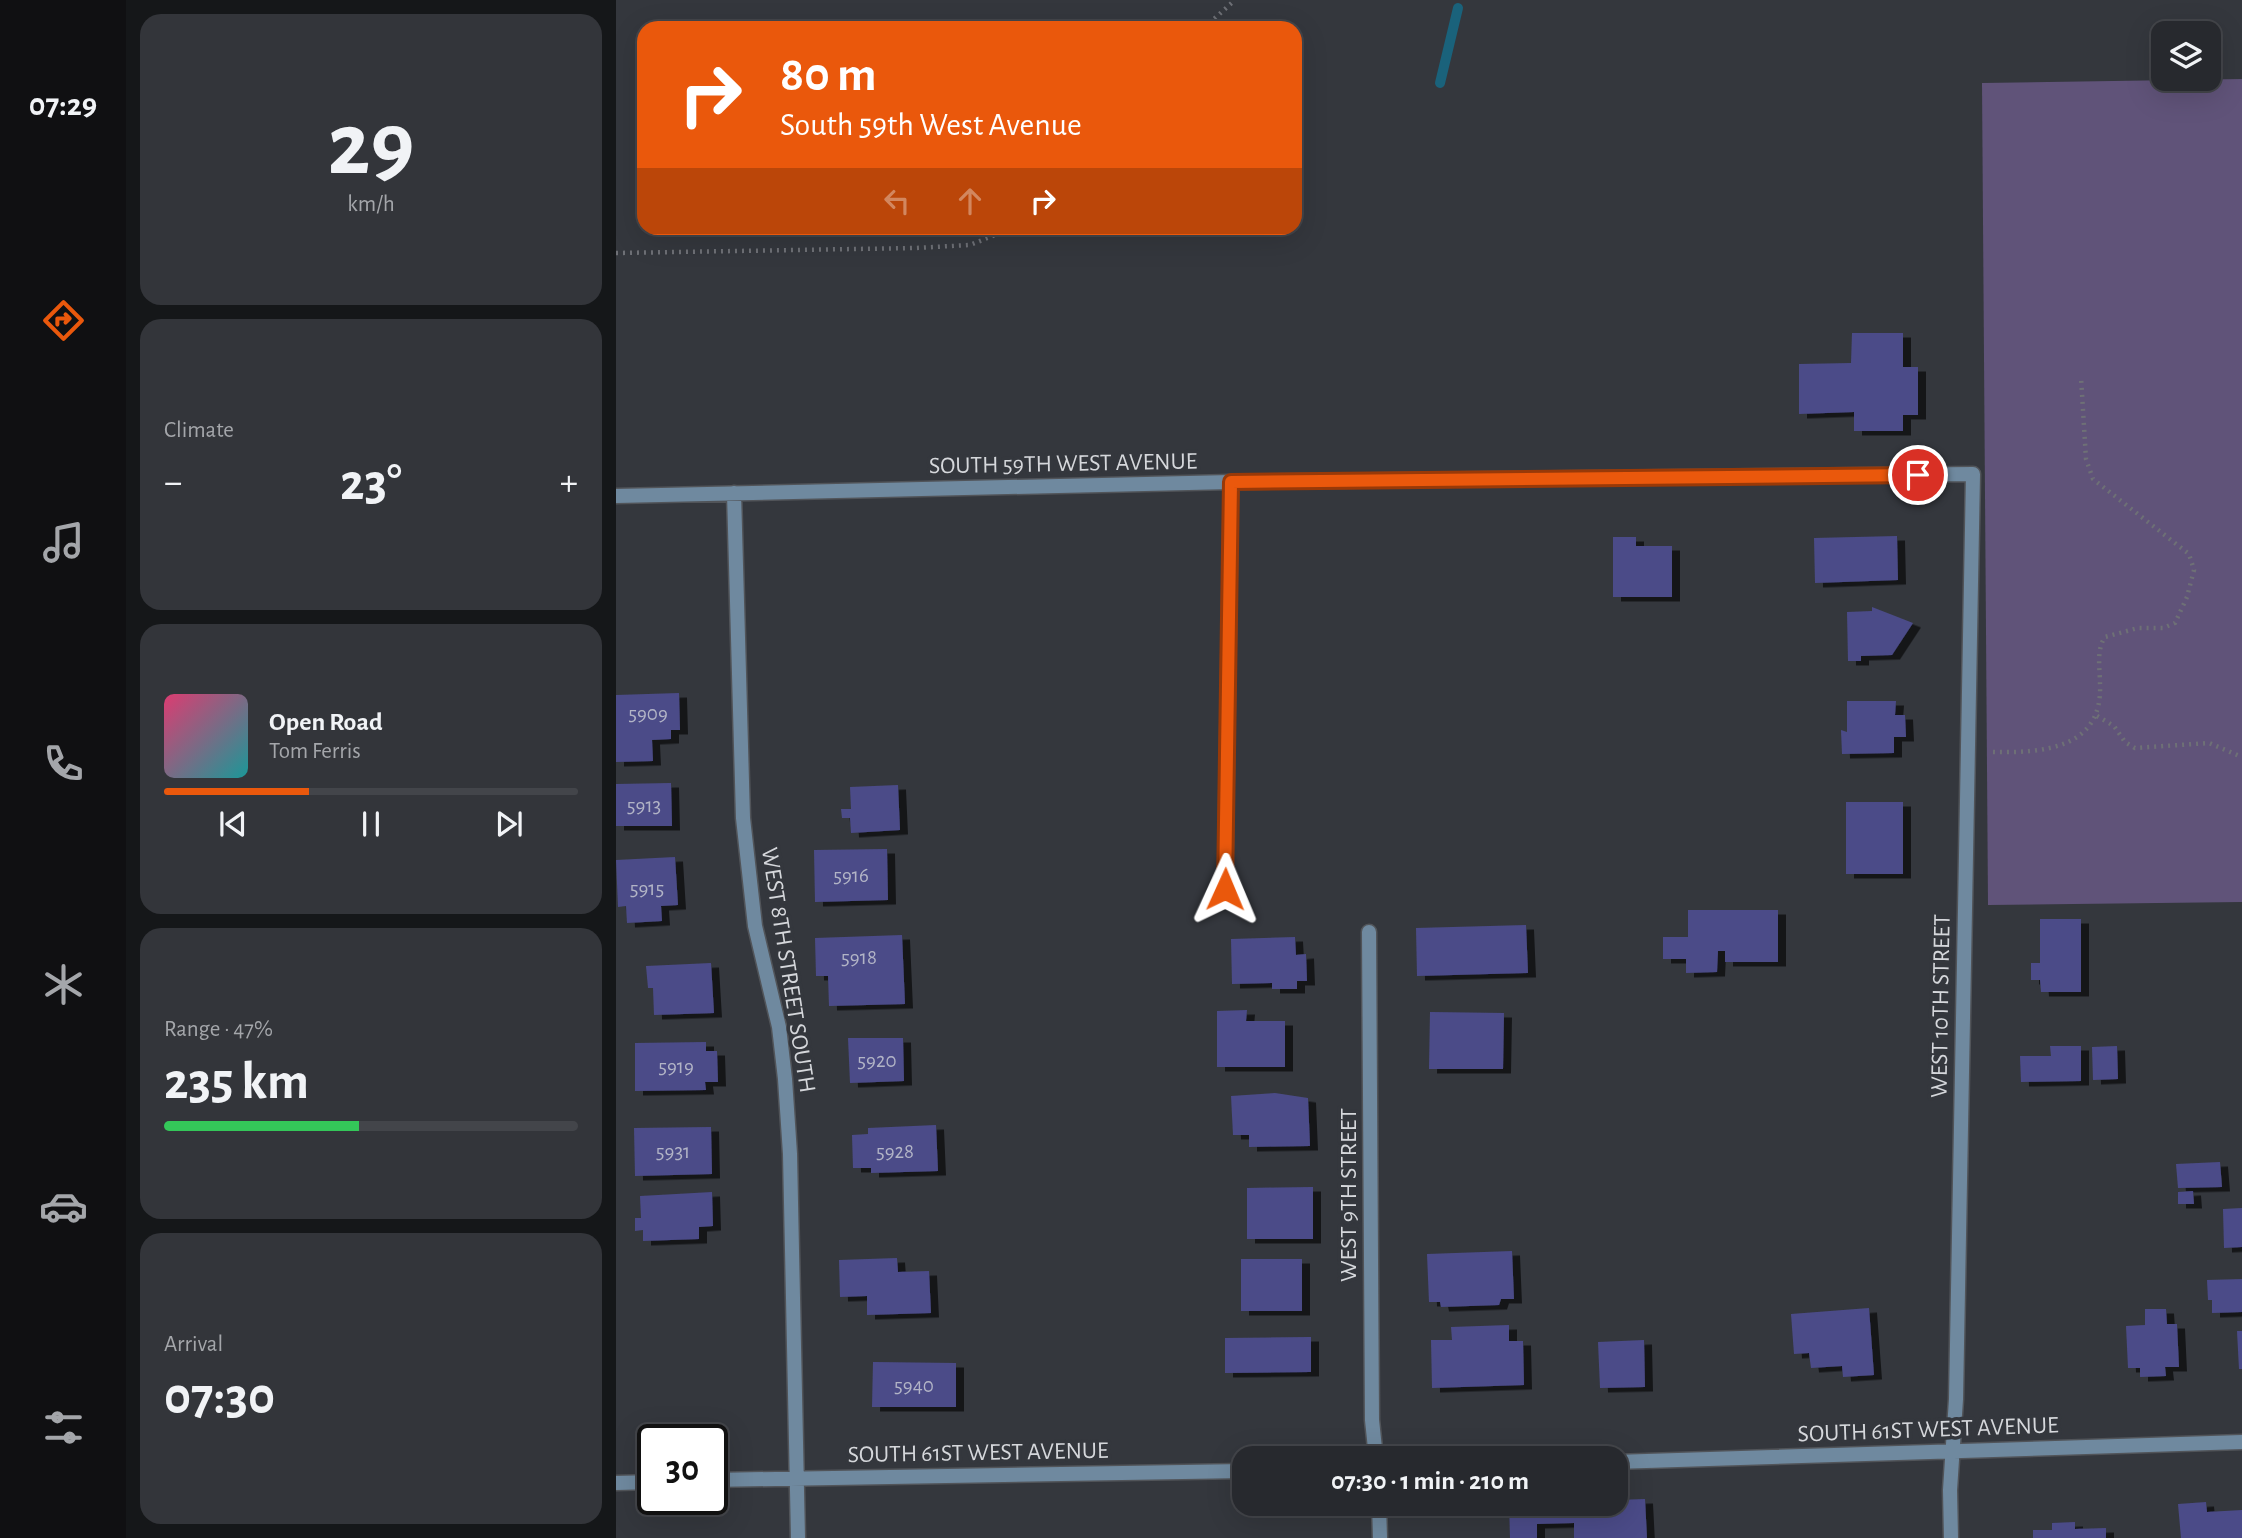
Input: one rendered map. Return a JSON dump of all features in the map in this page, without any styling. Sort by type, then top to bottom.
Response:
[{"type":"street","name":"SOUTH 59TH WEST AVENUE","points":[[616,496],[1231,482],[1973,474]]},
{"type":"street","name":"WEST 10TH STREET","points":[[1951,1538],[1950,1490],[1956,1399],[1973,474]]},
{"type":"street","points":[[1225,889],[1231,482]]},
{"type":"street","name":"WEST 8TH STREET SOUTH","points":[[734,494],[743,818],[755,926],[779,1027],[790,1154],[798,1538]]},
{"type":"street","name":"WEST 9TH STREET","points":[[1369,932],[1372,1420],[1375,1446]]},
{"type":"street","name":"SOUTH 61ST WEST AVENUE","points":[[1628,1462],[2242,1442]]},
{"type":"street","name":"SOUTH 61ST WEST AVENUE","points":[[728,1480],[1232,1471]]},
{"type":"street","points":[[616,1483],[637,1482]]},
{"type":"street","points":[[1379,1516],[1380,1538]]},
{"type":"path","points":[[1212,21],[1235,0]]},
{"type":"path","points":[[616,253],[915,248],[970,245],[995,235]]},
{"type":"path","points":[[1968,751],[2037,752],[2072,741],[2084,732],[2097,716],[2101,699],[2100,644],[2105,636],[2138,628],[2163,628],[2175,623],[2187,597],[2194,570],[2189,554],[2093,479],[2086,459],[2081,377]]},
{"type":"path","points":[[2097,716],[2114,726],[2125,742],[2135,748],[2209,743],[2242,757]]},
{"type":"shaded area","points":[[2221,79],[2242,79],[2242,902],[1988,905],[1982,83],[2151,80],[2151,91],[2221,91]]},
{"type":"building","points":[[1852,333],[1903,333],[1903,367],[1918,367],[1918,415],[1903,415],[1903,431],[1854,431],[1854,412],[1799,414],[1799,364],[1851,363]]},
{"type":"building","points":[[1897,536],[1898,580],[1815,583],[1814,538]]},
{"type":"building","points":[[1613,537],[1636,537],[1636,546],[1672,546],[1672,597],[1613,597]]},
{"type":"building","points":[[1872,607],[1913,623],[1892,655],[1861,656],[1861,661],[1848,661],[1847,612],[1872,611]]},
{"type":"building","points":[[679,693],[680,730],[671,730],[671,739],[652,740],[653,761],[616,762],[616,695]]},
{"type":"building","points":[[1847,701],[1896,701],[1895,715],[1905,715],[1906,737],[1894,737],[1894,753],[1842,754],[1841,730],[1847,732]]},
{"type":"building","points":[[671,783],[672,826],[616,826],[616,784]]},
{"type":"building","points":[[898,785],[900,830],[851,833],[850,818],[842,818],[841,809],[851,809],[850,787]]},
{"type":"building","points":[[1846,802],[1903,802],[1903,874],[1846,874]]},
{"type":"building","points":[[887,849],[888,900],[815,902],[814,850]]},
{"type":"building","points":[[675,857],[678,905],[661,906],[662,921],[627,923],[626,906],[618,907],[616,860]]},
{"type":"building","points":[[1688,910],[1778,910],[1778,962],[1725,962],[1725,951],[1718,951],[1717,972],[1686,973],[1686,959],[1663,959],[1663,937],[1688,937]]},
{"type":"building","points":[[2040,919],[2081,919],[2081,992],[2041,992],[2040,980],[2031,980],[2031,963],[2040,963]]},
{"type":"building","points":[[1526,925],[1528,973],[1417,976],[1416,928]]},
{"type":"building","points":[[902,935],[905,1004],[829,1006],[828,976],[816,976],[815,938]]},
{"type":"building","points":[[1295,937],[1296,955],[1306,954],[1307,981],[1297,981],[1297,989],[1272,989],[1272,983],[1232,984],[1231,939]]},
{"type":"building","points":[[711,963],[714,1013],[654,1015],[653,988],[648,988],[646,966]]},
{"type":"building","points":[[1247,1010],[1246,1021],[1285,1021],[1285,1067],[1217,1067],[1217,1011]]},
{"type":"building","points":[[1430,1012],[1504,1013],[1503,1069],[1429,1069]]},
{"type":"building","points":[[848,1038],[903,1038],[904,1081],[850,1083]]},
{"type":"building","points":[[706,1042],[706,1051],[717,1051],[718,1082],[705,1082],[706,1090],[635,1091],[635,1043]]},
{"type":"building","points":[[2050,1046],[2081,1046],[2081,1081],[2021,1082],[2020,1056],[2051,1056]]},
{"type":"building","points":[[2117,1046],[2118,1079],[2093,1080],[2092,1047]]},
{"type":"building","points":[[1275,1093],[1308,1098],[1310,1146],[1249,1147],[1249,1135],[1233,1135],[1231,1096]]},
{"type":"building","points":[[936,1125],[938,1171],[871,1173],[871,1168],[853,1168],[852,1135],[868,1134],[868,1128]]},
{"type":"building","points":[[711,1127],[712,1174],[635,1176],[634,1128]]},
{"type":"building","points":[[2220,1162],[2222,1187],[2178,1188],[2176,1164]]},
{"type":"building","points":[[1313,1187],[1313,1239],[1247,1239],[1247,1188]]},
{"type":"building","points":[[2193,1191],[2194,1204],[2178,1204],[2178,1192]]},
{"type":"building","points":[[712,1192],[713,1226],[699,1227],[699,1239],[643,1241],[643,1230],[635,1231],[635,1218],[641,1218],[640,1196]]},
{"type":"building","points":[[2242,1208],[2242,1247],[2224,1248],[2223,1209]]},
{"type":"building","points":[[1512,1251],[1514,1299],[1501,1299],[1499,1305],[1441,1307],[1440,1302],[1429,1302],[1427,1254]]},
{"type":"building","points":[[897,1258],[898,1272],[929,1271],[931,1313],[867,1315],[867,1296],[840,1297],[839,1260]]},
{"type":"building","points":[[1241,1259],[1302,1259],[1302,1311],[1241,1311]]},
{"type":"building","points":[[2242,1279],[2242,1312],[2212,1313],[2207,1280]]},
{"type":"building","points":[[1869,1308],[1874,1375],[1843,1377],[1842,1366],[1811,1368],[1809,1353],[1794,1354],[1791,1314]]},
{"type":"building","points":[[2145,1309],[2166,1309],[2167,1324],[2177,1324],[2179,1367],[2165,1367],[2166,1376],[2140,1377],[2140,1368],[2128,1368],[2126,1326],[2145,1325]]},
{"type":"building","points":[[1509,1325],[1509,1341],[1523,1341],[1524,1385],[1432,1388],[1431,1340],[1452,1340],[1451,1327]]},
{"type":"building","points":[[2237,1331],[2242,1331],[2242,1369],[2239,1369]]},
{"type":"building","points":[[1311,1337],[1311,1372],[1225,1373],[1225,1338]]},
{"type":"building","points":[[1644,1340],[1645,1387],[1600,1388],[1598,1342]]},
{"type":"building","points":[[873,1362],[956,1363],[956,1407],[872,1407]]},
{"type":"building","points":[[1645,1499],[1647,1538],[1574,1538],[1574,1523],[1537,1524],[1537,1538],[1510,1538],[1509,1516],[1628,1516],[1628,1500]]},
{"type":"building","points":[[2206,1502],[2207,1512],[2242,1510],[2242,1538],[2181,1538],[2178,1504]]},
{"type":"building","points":[[2075,1522],[2075,1529],[2106,1528],[2106,1538],[2033,1538],[2033,1530],[2052,1530],[2052,1523]]},
{"type":"waterway","points":[[1440,83],[1458,8]]},
{"type":"route","points":[[1225,889],[1231,482],[1918,475]]}]
